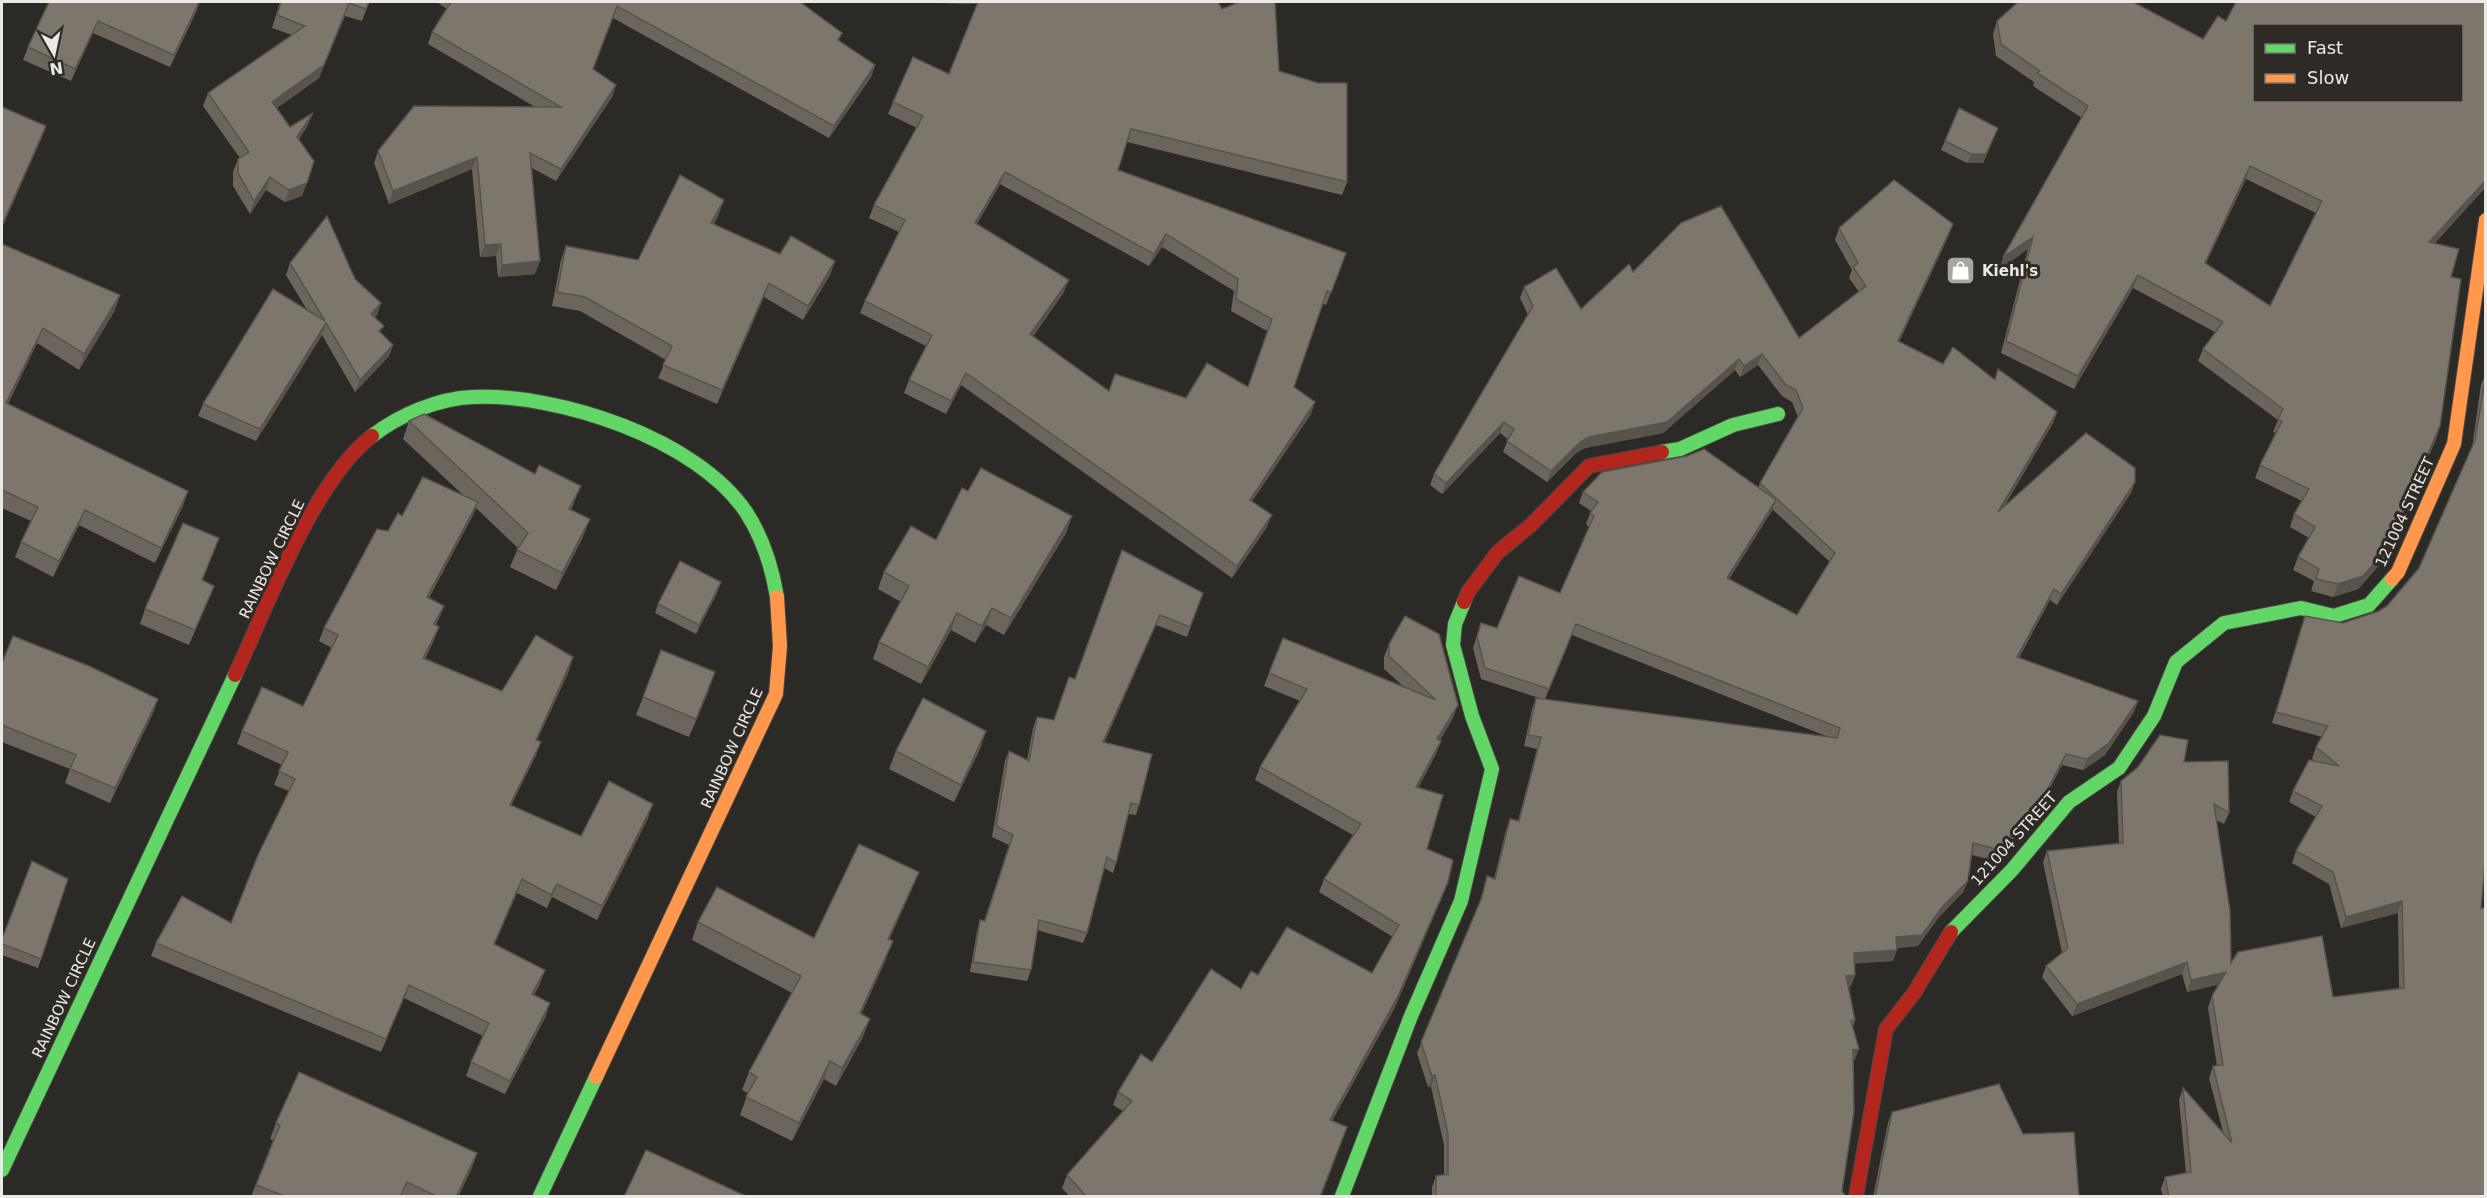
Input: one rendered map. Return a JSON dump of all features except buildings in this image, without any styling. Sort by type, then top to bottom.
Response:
[{"type":"street","name":"121004 STREET","points":[[1856,1197],[1886,1029],[1914,993],[1952,930],[2012,870],[2069,802],[2119,768],[2154,716],[2176,662],[2224,623],[2301,608],[2334,616],[2370,605],[2398,572],[2454,444],[2486,220]]},
{"type":"street","name":"RAINBOW CIRCLE","points":[[2,1170],[308,519],[345,461],[378,430],[424,409],[470,397],[518,398],[559,406],[619,426],[674,451],[715,479],[744,509],[762,541],[775,579],[781,656],[776,694],[540,1197]]},
{"type":"street","points":[[1342,1197],[1411,1016],[1461,901],[1492,769],[1472,716],[1453,645],[1455,624],[1468,592],[1498,552],[1531,525],[1589,466],[1680,449],[1732,425],[1778,414]]},
{"type":"traffic: fast","points":[[372,436],[394,421],[420,409],[433,404],[473,397],[507,398],[545,403],[584,412],[623,426],[660,442],[695,463],[724,486],[746,512],[762,542],[777,597]]},
{"type":"traffic: fast","points":[[1662,452],[1680,449],[1733,425],[1778,414]]},
{"type":"traffic: fast","points":[[1951,932],[2012,870],[2069,802],[2119,768],[2154,716],[2176,662],[2224,623],[2301,608],[2334,616],[2369,605],[2392,579]]},
{"type":"traffic: fast","points":[[1342,1196],[1411,1016],[1461,901],[1492,769],[1472,716],[1453,645],[1455,624],[1464,602]]},
{"type":"traffic: fast","points":[[2,1170],[235,675]]},
{"type":"traffic: fast","points":[[540,1196],[596,1077]]},
{"type":"traffic: slow","points":[[2392,579],[2398,572],[2454,444],[2486,220]]},
{"type":"traffic: slow","points":[[596,1077],[776,694],[780,646],[777,597]]},
{"type":"traffic: jam","points":[[235,675],[277,581],[311,513],[350,456],[372,436]]},
{"type":"traffic: jam","points":[[1464,602],[1468,592],[1498,552],[1531,525],[1589,466],[1662,452]]},
{"type":"traffic: jam","points":[[1856,1196],[1886,1029],[1914,993],[1951,932]]},
{"type":"place","name":"Kiehl's","points":[[1961,271]]}]
